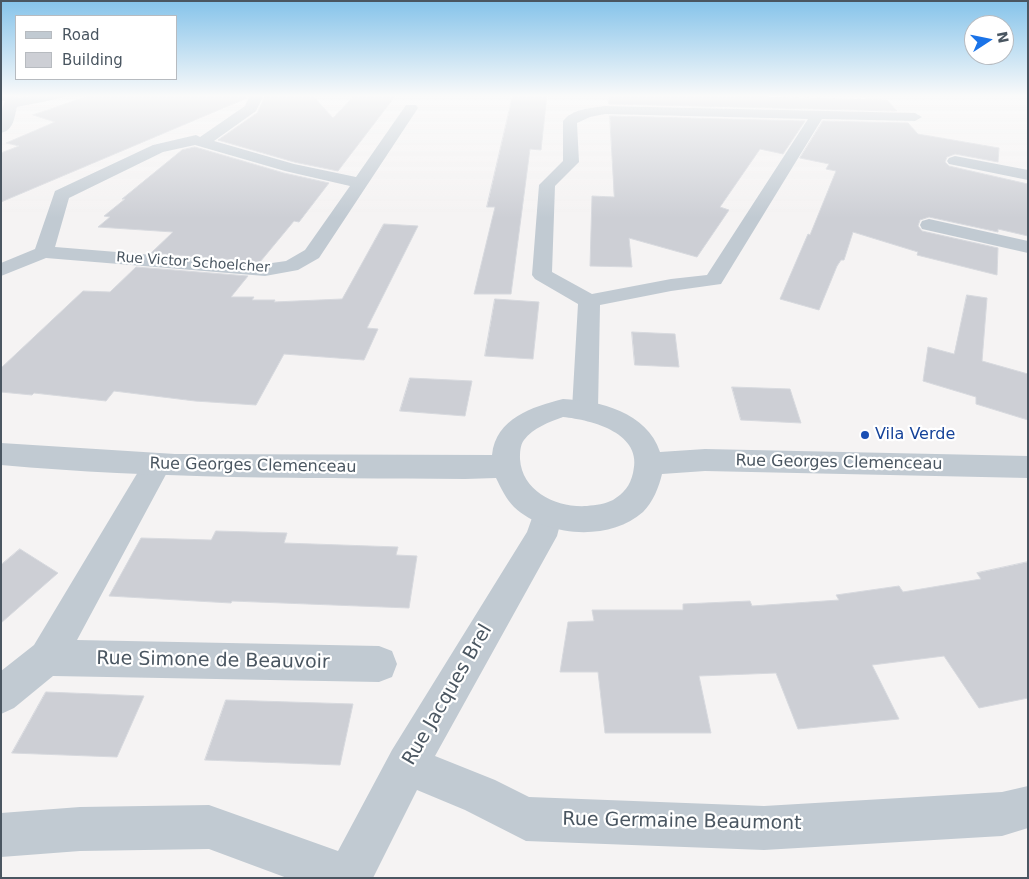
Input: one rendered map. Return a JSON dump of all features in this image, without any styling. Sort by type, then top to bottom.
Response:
[{"type":"street","points":[[202,142],[211,136]]},
{"type":"street","name":"Rue Victor Schoelcher","points":[[1,270],[44,252],[266,270],[291,266],[312,254],[392,136]]},
{"type":"street","points":[[571,136],[572,162],[547,185],[542,275],[589,301],[671,285],[714,280],[803,136]]},
{"type":"street","points":[[44,252],[60,195],[158,148],[196,140],[291,168],[360,183]]},
{"type":"street","points":[[955,161],[1028,175]]},
{"type":"street","points":[[929,226],[1028,247]]},
{"type":"street","points":[[585,409],[589,301]]},
{"type":"street","points":[[563,408],[585,409],[613,417],[632,431],[645,449],[650,464],[643,490],[627,508],[602,518],[572,520],[548,513],[518,492],[506,466],[507,445],[520,426],[539,414],[563,408]]},
{"type":"street","name":"Rue Georges Clemenceau","points":[[1,454],[68,461],[157,465],[455,468],[506,466]]},
{"type":"street","name":"Rue Georges Clemenceau","points":[[650,464],[705,460],[1028,467]]},
{"type":"street","points":[[1,695],[47,658],[157,465]]},
{"type":"street","name":"Rue Jacques Brel","points":[[1,835],[80,829],[209,827],[349,878],[407,765],[541,536],[548,513]]},
{"type":"street","name":"Rue Simone de Beauvoir","points":[[47,658],[379,664]]},
{"type":"street","name":"Rue Germaine Beaumont","points":[[407,765],[480,796],[526,819],[764,828],[1002,814],[1028,807]]},
{"type":"building","points":[[22,136],[157,136],[1,202],[1,153],[19,146],[6,143]]},
{"type":"building","points":[[224,136],[365,136],[338,171],[294,162],[218,140]]},
{"type":"building","points":[[503,136],[543,136],[541,150],[530,149],[511,294],[474,294],[495,207],[487,207]]},
{"type":"building","points":[[611,136],[795,136],[783,154],[760,149],[720,207],[729,210],[697,257],[629,238],[632,267],[590,266],[592,196],[614,197]]},
{"type":"building","points":[[814,136],[930,136],[999,148],[998,162],[955,154],[947,157],[945,162],[949,166],[1028,184],[1028,236],[998,229],[998,232],[929,217],[920,220],[918,226],[922,231],[998,248],[997,275],[917,255],[918,252],[853,232],[844,260],[841,260],[837,266],[819,310],[780,299],[808,234],[810,235],[836,171],[826,169],[829,164],[800,158]]},
{"type":"building","points":[[195,147],[284,173],[329,183],[299,222],[294,221],[260,262],[151,253],[173,232],[98,227],[110,217],[104,216],[125,199],[122,199],[182,150]]},
{"type":"building","points":[[384,224],[418,226],[367,328],[378,329],[364,360],[284,354],[256,405],[195,401],[114,391],[106,401],[34,393],[32,395],[1,392],[1,368],[83,291],[110,292],[136,267],[248,276],[231,297],[254,297],[252,300],[275,300],[274,302],[342,299]]},
{"type":"building","points":[[967,295],[987,298],[982,361],[1028,374],[1028,420],[976,404],[976,397],[923,381],[928,347],[954,354]]},
{"type":"building","points":[[495,299],[539,302],[533,359],[485,356]]},
{"type":"building","points":[[632,332],[675,334],[679,367],[635,365]]},
{"type":"building","points":[[410,378],[472,381],[465,416],[400,411]]},
{"type":"building","points":[[732,387],[790,389],[801,423],[741,420]]},
{"type":"building","points":[[216,531],[287,533],[284,543],[398,547],[396,555],[417,556],[409,608],[232,601],[231,603],[109,596],[141,538],[211,540]]},
{"type":"building","points":[[20,549],[58,573],[1,623],[1,565]]},
{"type":"building","points":[[1028,562],[1028,698],[979,708],[944,656],[872,665],[899,719],[798,729],[776,673],[699,676],[711,733],[605,733],[598,672],[560,672],[568,622],[594,621],[592,610],[683,610],[683,604],[750,601],[752,606],[839,600],[836,595],[899,586],[903,592],[981,579],[977,573]]},
{"type":"building","points":[[46,692],[144,696],[117,757],[12,753]]},
{"type":"building","points":[[226,700],[353,704],[340,765],[205,760]]},
{"type":"place","name":"Vila Verde","points":[[865,435]]}]
